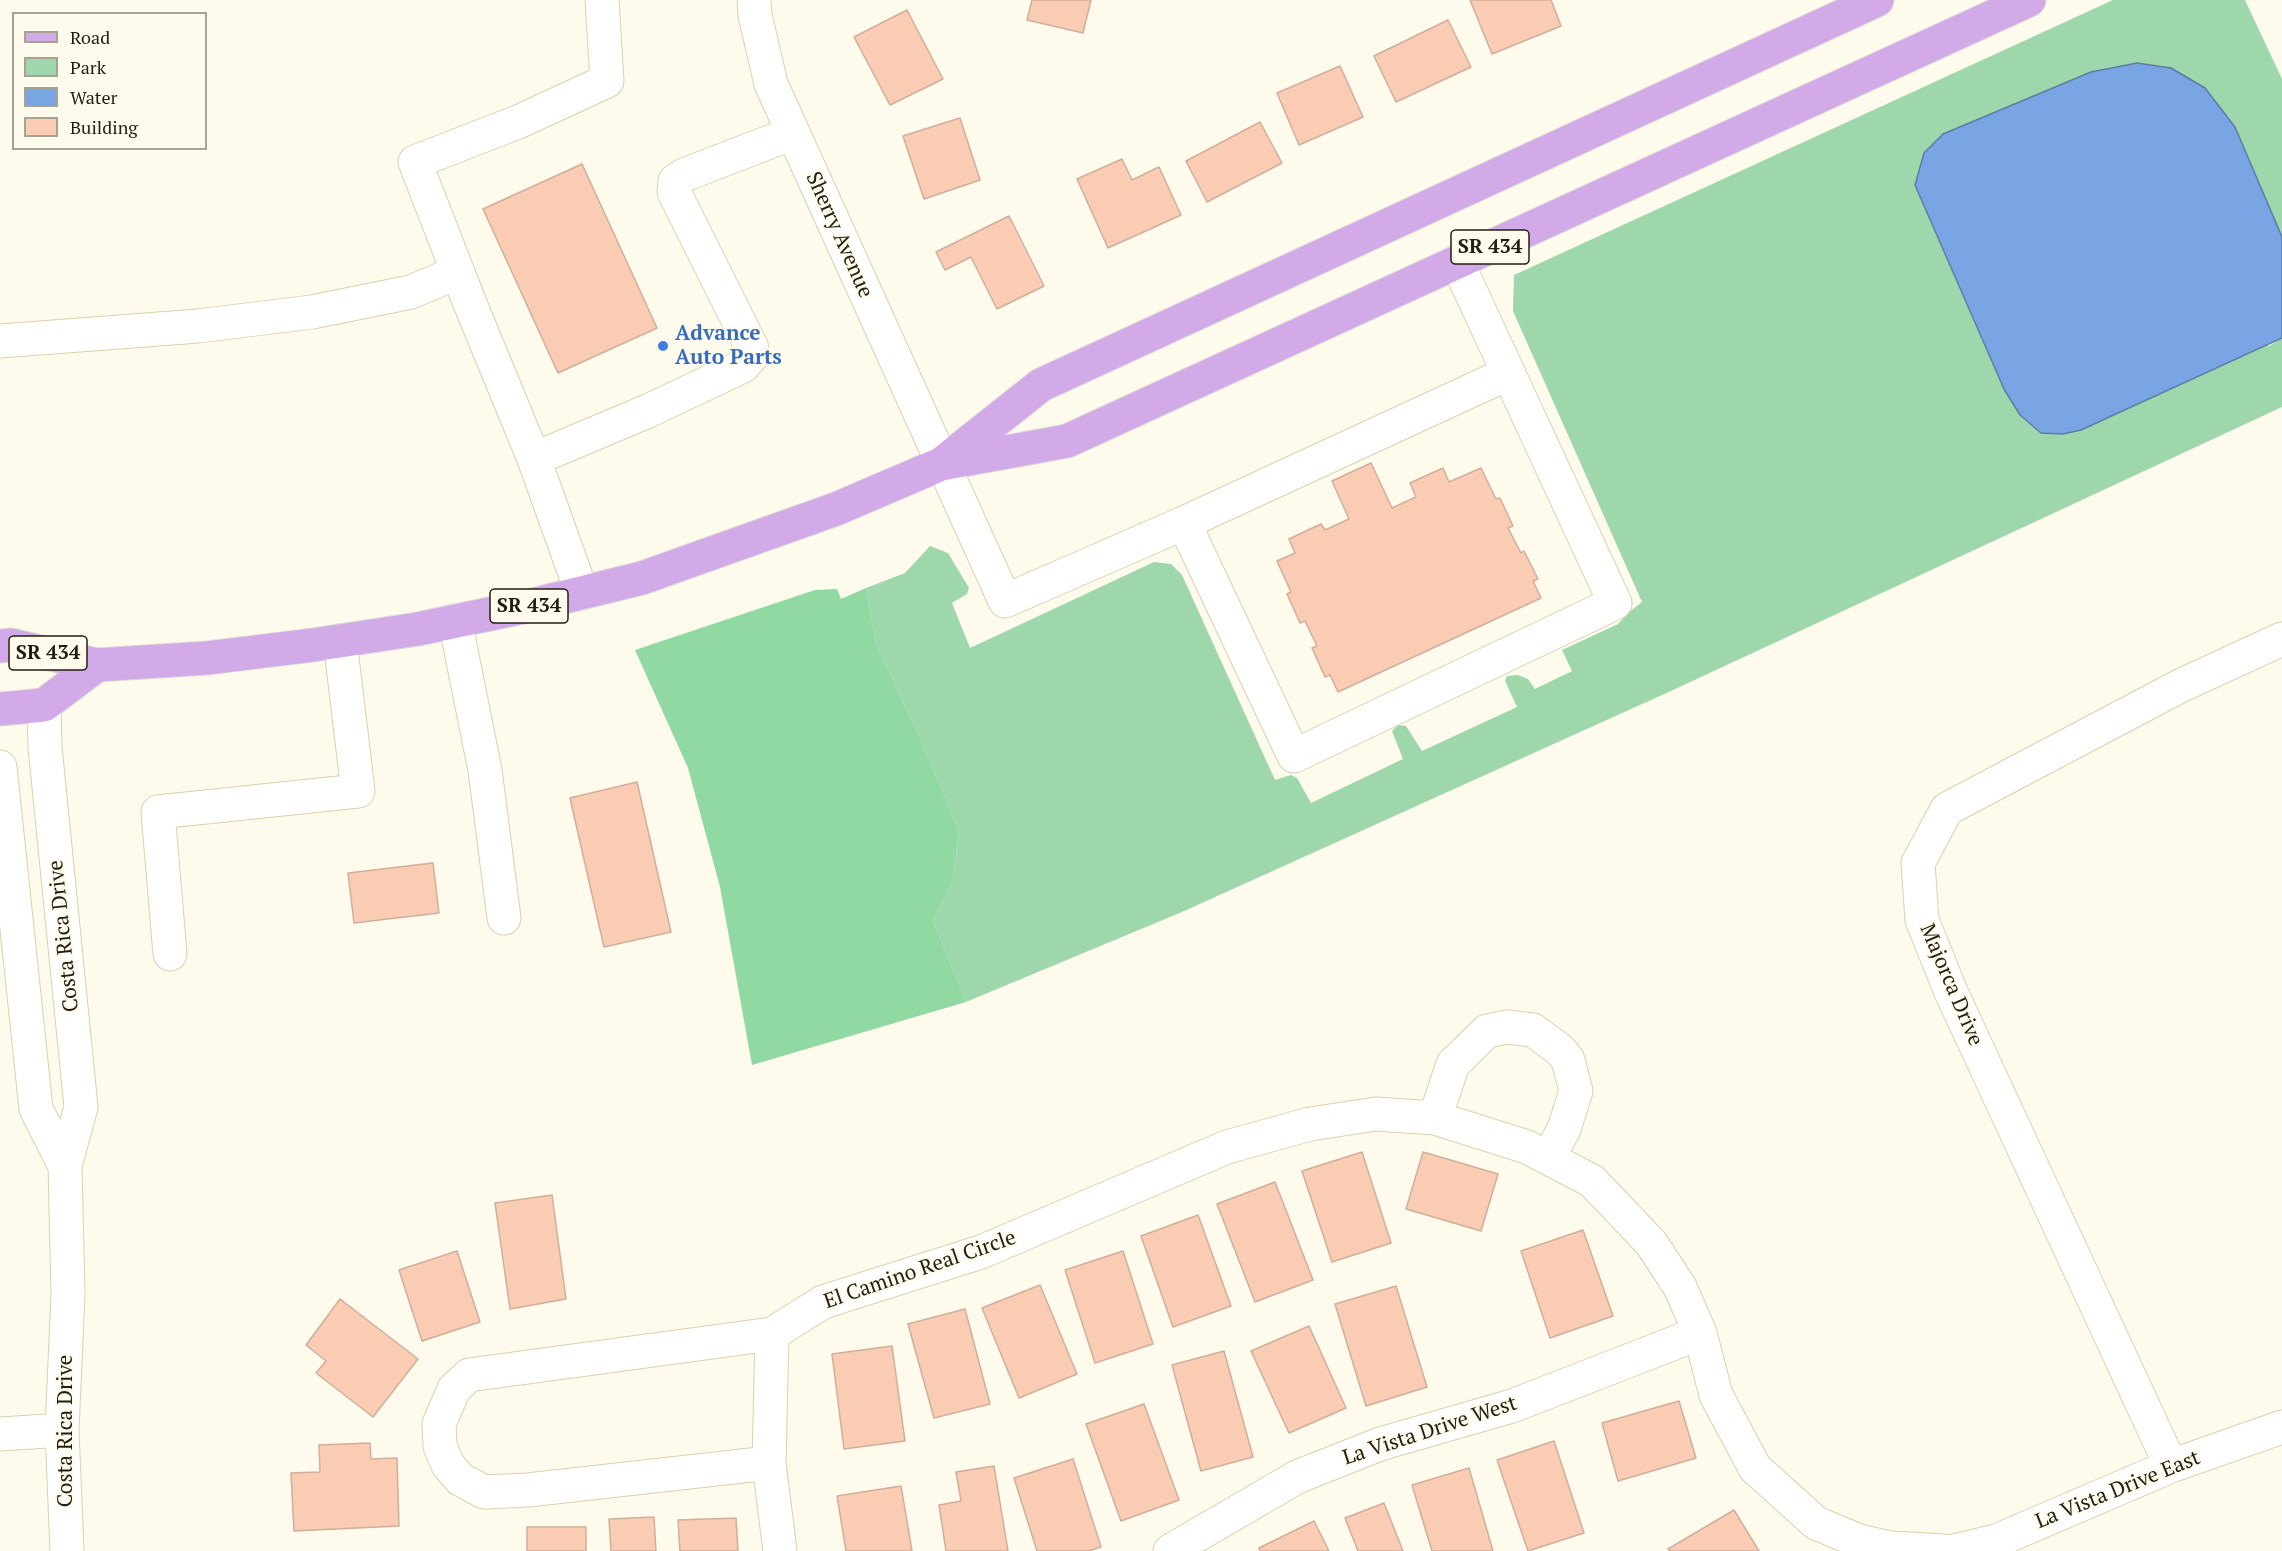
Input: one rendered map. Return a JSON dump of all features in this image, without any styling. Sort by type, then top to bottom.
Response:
[{"type":"main road","name":"SR 434","points":[[942,464],[1041,385],[1877,0]]},
{"type":"main road","name":"SR 434","points":[[0,646],[11,645],[97,664],[207,658],[340,641],[454,621],[642,578],[836,509],[942,464],[1067,441],[2029,0]]},
{"type":"main road","name":"SR 434","points":[[44,705],[97,664]]},
{"type":"main road","points":[[0,710],[44,705]]},
{"type":"street","points":[[582,593],[534,459],[415,162],[519,122],[607,81],[602,0]]},
{"type":"street","name":"Sherry Avenue","points":[[754,0],[755,15],[771,84],[1005,601],[1184,523]]},
{"type":"street","points":[[534,459],[648,411],[744,366],[752,356],[752,348],[674,192],[675,181],[684,175],[793,133]]},
{"type":"street","points":[[1457,262],[1509,373],[1615,603],[1294,756],[1184,523],[1509,373]]},
{"type":"street","points":[[0,341],[198,326],[312,312],[411,292],[458,272]]},
{"type":"street","points":[[454,621],[485,770],[504,918]]},
{"type":"street","name":"Majorca Drive","points":[[2171,1466],[1951,992],[1922,920],[1918,863],[1947,809],[2180,686],[2282,639]]},
{"type":"street","points":[[170,954],[158,812],[358,791],[340,641]]},
{"type":"street","name":"Costa Rica Drive","points":[[44,705],[45,747],[81,1107],[65,1166],[69,1294],[62,1430],[67,1551]]},
{"type":"street","name":"Costa Rica Drive","points":[[0,767],[36,1109],[65,1166]]},
{"type":"street","points":[[1435,1118],[1453,1064],[1487,1031],[1507,1027],[1533,1030],[1560,1050],[1568,1060],[1576,1091],[1564,1129],[1548,1158]]},
{"type":"street","name":"El Camino Real Circle","points":[[769,1463],[528,1490],[484,1492],[460,1479],[448,1465],[440,1446],[439,1424],[454,1389],[469,1375],[772,1334],[824,1302],[981,1252],[1227,1147],[1310,1124],[1376,1114],[1435,1118],[1527,1147],[1592,1180],[1651,1243],[1680,1287],[1700,1333]]},
{"type":"street","points":[[1700,1333],[1716,1395],[1755,1468],[1816,1523],[1859,1541],[1891,1548],[1944,1551]]},
{"type":"street","name":"La Vista Drive West","points":[[1170,1551],[1297,1477],[1380,1444],[1512,1406],[1700,1333]]},
{"type":"street","points":[[772,1334],[769,1463],[780,1551]]},
{"type":"street","name":"La Vista Drive East","points":[[1954,1551],[1996,1541],[2171,1466],[2282,1427]]},
{"type":"street","points":[[0,1434],[62,1430]]},
{"type":"green space","points":[[2113,0],[2245,0],[2282,79],[2282,237],[2235,127],[2091,72],[1943,134],[1924,153],[2269,346],[2282,338],[2282,407],[1673,690],[1182,912],[966,1002],[933,920],[953,882],[959,830],[921,740],[876,644],[866,588],[905,573],[930,546],[948,553],[969,588],[967,594],[952,603],[970,648],[1154,562],[1171,564],[1182,575],[1275,780],[1291,775],[1297,778],[1311,803],[1403,759],[1392,731],[1398,725],[1406,726],[1422,751],[1517,707],[1505,681],[1507,676],[1518,675],[1528,679],[1535,689],[1572,671],[1562,650],[1618,624],[1642,602],[1513,311],[1514,275]]},
{"type":"green space","points":[[866,588],[876,644],[921,740],[959,830],[953,882],[933,920],[966,1002],[752,1065],[720,887],[688,768],[635,650],[815,590],[837,589],[841,599]]},
{"type":"water","points":[[2137,63],[2171,68],[2205,88],[2235,127],[2282,237],[2282,338],[2081,430],[2063,434],[2041,433],[2020,415],[2004,389],[1915,185],[1924,153],[1943,134],[2091,72]]},
{"type":"building","points":[[1032,0],[1091,0],[1083,33],[1027,20]]},
{"type":"building","points":[[1470,0],[1551,0],[1561,26],[1492,54]]},
{"type":"building","points":[[907,10],[943,79],[890,105],[854,37]]},
{"type":"building","points":[[1448,20],[1471,67],[1396,102],[1374,56]]},
{"type":"building","points":[[1340,66],[1363,117],[1299,145],[1277,93]]},
{"type":"building","points":[[960,118],[980,180],[924,199],[903,136]]},
{"type":"building","points":[[1260,122],[1282,163],[1207,202],[1186,161]]},
{"type":"building","points":[[1122,159],[1132,180],[1159,167],[1181,215],[1108,248],[1077,179]]},
{"type":"building","points":[[582,164],[657,328],[558,373],[483,209]]},
{"type":"building","points":[[1009,216],[1044,286],[997,309],[971,257],[945,270],[936,252]]},
{"type":"building","points":[[1371,463],[1392,508],[1416,497],[1410,483],[1443,468],[1449,482],[1481,468],[1496,499],[1500,498],[1513,526],[1508,528],[1521,553],[1524,551],[1538,579],[1533,581],[1541,598],[1338,692],[1330,675],[1325,677],[1312,648],[1317,646],[1305,621],[1300,623],[1287,594],[1291,592],[1277,561],[1295,553],[1289,539],[1321,524],[1325,530],[1349,519],[1332,481]]},
{"type":"building","points":[[637,782],[671,932],[604,947],[570,798]]},
{"type":"building","points":[[433,863],[439,913],[354,923],[348,873]]},
{"type":"building","points":[[1362,1152],[1391,1243],[1332,1262],[1302,1171]]},
{"type":"building","points":[[1423,1152],[1498,1174],[1481,1231],[1406,1209]]},
{"type":"building","points":[[1275,1182],[1313,1280],[1255,1302],[1217,1204]]},
{"type":"building","points":[[552,1195],[566,1299],[510,1309],[495,1203]]},
{"type":"building","points":[[1198,1215],[1231,1306],[1173,1327],[1141,1236]]},
{"type":"building","points":[[1583,1230],[1613,1316],[1550,1338],[1521,1251]]},
{"type":"building","points":[[457,1251],[480,1322],[422,1341],[399,1270]]},
{"type":"building","points":[[1123,1251],[1153,1344],[1095,1363],[1065,1270]]},
{"type":"building","points":[[1040,1285],[1077,1374],[1019,1398],[982,1308]]},
{"type":"building","points":[[1396,1286],[1427,1387],[1366,1406],[1335,1304]]},
{"type":"building","points":[[340,1299],[418,1359],[373,1417],[316,1373],[326,1361],[306,1345]]},
{"type":"building","points":[[965,1309],[990,1404],[934,1418],[908,1324]]},
{"type":"building","points":[[1309,1326],[1346,1408],[1289,1433],[1251,1351]]},
{"type":"building","points":[[892,1346],[905,1441],[844,1449],[832,1354]]},
{"type":"building","points":[[1224,1351],[1253,1457],[1201,1471],[1172,1365]]},
{"type":"building","points":[[1679,1401],[1696,1458],[1618,1481],[1602,1423]]},
{"type":"building","points":[[1144,1404],[1179,1500],[1121,1521],[1086,1424]]},
{"type":"building","points":[[1554,1441],[1584,1533],[1528,1551],[1497,1460]]},
{"type":"building","points":[[370,1443],[371,1459],[397,1458],[399,1526],[294,1531],[291,1473],[320,1472],[319,1445]]},
{"type":"building","points":[[1073,1459],[1101,1547],[1088,1551],[1037,1551],[1014,1478]]},
{"type":"building","points":[[994,1466],[1008,1551],[946,1551],[939,1505],[961,1501],[956,1472]]},
{"type":"building","points":[[1469,1468],[1493,1551],[1432,1551],[1412,1485]]},
{"type":"building","points":[[901,1486],[912,1551],[846,1551],[837,1496]]},
{"type":"building","points":[[1384,1503],[1403,1551],[1358,1551],[1345,1518]]},
{"type":"building","points":[[1734,1510],[1759,1551],[1670,1551],[1668,1549]]},
{"type":"building","points":[[654,1517],[656,1551],[611,1551],[609,1519]]},
{"type":"building","points":[[736,1518],[738,1551],[680,1551],[678,1520]]},
{"type":"building","points":[[1314,1521],[1329,1551],[1260,1551],[1259,1548]]},
{"type":"building","points":[[527,1527],[586,1527],[586,1551],[527,1551]]},
{"type":"place","name":"Advance Auto Parts","points":[[663,346]]}]
